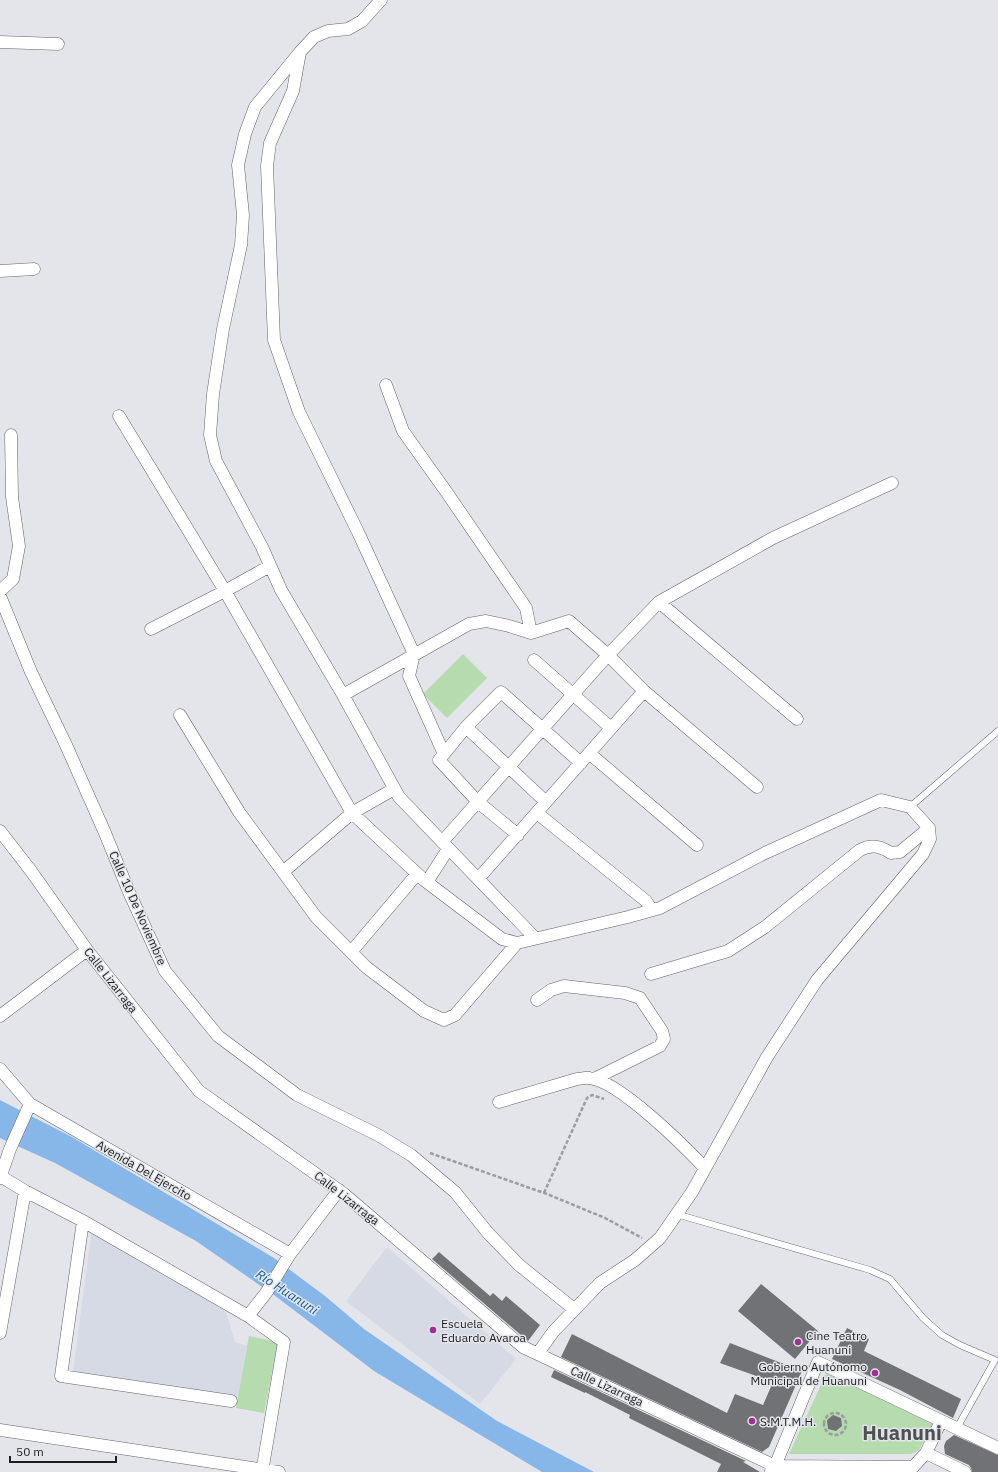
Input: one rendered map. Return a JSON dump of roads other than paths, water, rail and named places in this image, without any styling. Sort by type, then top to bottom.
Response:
[{"type":"street","points":[[381,0],[362,21],[348,29],[328,31],[314,37],[255,107],[245,134],[238,165],[243,215],[241,245],[222,329],[213,394],[210,435],[216,461],[262,547],[281,590],[343,695],[399,797],[535,938]]},
{"type":"street","points":[[0,42],[58,44]]},
{"type":"street","points":[[300,52],[293,91],[270,143],[267,166],[274,340],[299,412],[358,532],[414,654],[409,676],[444,754]]},
{"type":"street","points":[[0,271],[34,269]]},
{"type":"street","points":[[386,385],[403,431],[526,608],[531,633]]},
{"type":"street","points":[[119,416],[224,591],[352,813],[427,882],[502,940],[517,944]]},
{"type":"street","points":[[0,591],[13,579],[19,546],[12,497],[11,436]]},
{"type":"street","points":[[427,882],[445,845],[478,802],[608,655],[659,602],[773,538],[892,483]]},
{"type":"street","points":[[151,629],[270,566]]},
{"type":"street","name":"Calle 10 De Noviembre","points":[[0,596],[31,672],[66,745],[105,833],[128,892],[165,971],[218,1036],[297,1095],[378,1135],[411,1155],[456,1192],[488,1233],[519,1265],[574,1310]]},
{"type":"street","points":[[659,602],[797,719]]},
{"type":"street","points":[[343,695],[469,624],[486,621],[531,633],[569,621],[608,655],[644,691],[757,787]]},
{"type":"street","points":[[534,660],[611,728]]},
{"type":"street","points":[[478,879],[644,691]]},
{"type":"street","points":[[518,834],[478,802],[439,760],[466,727],[501,692],[581,763]]},
{"type":"street","points":[[180,715],[239,812],[316,917],[366,967],[424,1011],[444,1020],[455,1015],[517,944],[535,938],[628,917],[660,908],[765,853],[881,800],[910,807],[929,828],[930,839],[923,854],[817,980],[767,1057],[692,1192],[660,1238],[635,1260],[600,1283],[553,1332],[538,1353]]},
{"type":"street","points":[[466,727],[546,802]]},
{"type":"street","points":[[589,753],[698,845]]},
{"type":"street","points":[[283,872],[352,813],[394,789]]},
{"type":"street","points":[[537,813],[646,901],[652,910]]},
{"type":"street","points":[[651,974],[728,952],[764,927],[860,850],[868,846],[881,847],[891,853],[900,852],[929,828]]},
{"type":"street","name":"Calle Lizarraga","points":[[0,831],[31,871],[87,950],[199,1091],[339,1190],[523,1347],[773,1469]]},
{"type":"street","points":[[351,952],[417,874]]},
{"type":"street","points":[[0,1016],[87,950]]},
{"type":"street","points":[[536,1000],[551,990],[564,986],[625,992],[640,998],[662,1031],[664,1039],[660,1046],[594,1079]]},
{"type":"street","name":"Avenida Del Ejercito","points":[[0,1069],[28,1108],[287,1258]]},
{"type":"street","points":[[499,1102],[577,1079],[594,1079],[608,1084],[630,1099],[672,1134],[705,1168]]},
{"type":"street","points":[[28,1108],[10,1149],[0,1177],[83,1221],[248,1316],[284,1342],[262,1471]]},
{"type":"street","points":[[248,1316],[266,1292],[287,1258],[339,1190]]},
{"type":"street","points":[[0,1333],[25,1191]]},
{"type":"street","points":[[83,1221],[62,1376],[231,1401]]},
{"type":"street","points":[[941,1421],[926,1453],[912,1469],[773,1469],[818,1362],[998,1448]]},
{"type":"street","points":[[0,1430],[262,1471],[279,1472]]},
{"type":"street","points":[[926,1453],[965,1472]]},
{"type":"lane","points":[[910,807],[998,731]]},
{"type":"lane","points":[[676,1214],[870,1270],[890,1279],[923,1318],[942,1334],[960,1345],[995,1360],[957,1428]]},
{"type":"water","name":"Río Huanuni","points":[[0,1100],[72,1137],[274,1258],[325,1296],[364,1329],[497,1421],[594,1472],[542,1472],[374,1371],[274,1295],[196,1241],[55,1163],[0,1138]]},
{"type":"place","name":"Escuela Eduardo Avaroa","points":[[433,1330]]},
{"type":"place","name":"Cine Teatro Huanuni","points":[[798,1342]]},
{"type":"place","name":"Gobierno Autónomo Municipal de Huanuni","points":[[875,1373]]},
{"type":"place","name":"S.M.T.M.H.","points":[[752,1421]]},
{"type":"district","name":"Huanuni","points":[[902,1432]]}]
